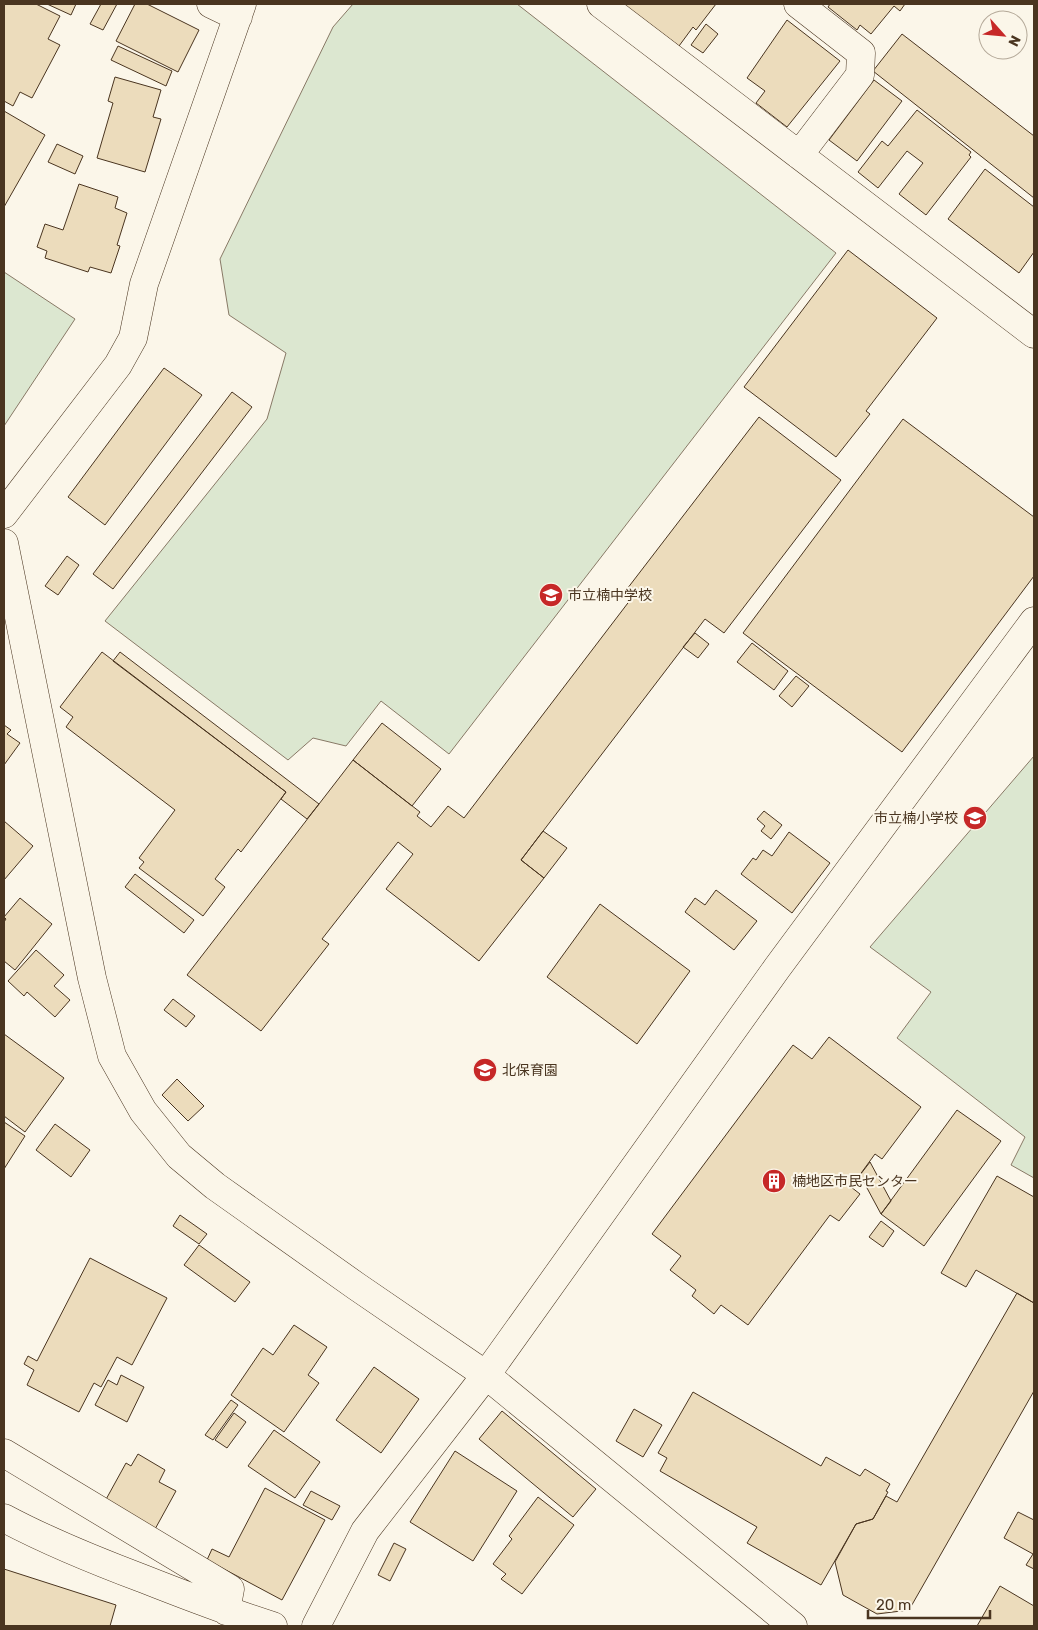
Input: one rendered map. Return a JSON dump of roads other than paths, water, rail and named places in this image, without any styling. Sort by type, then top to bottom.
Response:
[{"type":"street","points":[[4,514],[118,365],[133,338],[144,284],[240,10],[211,4]]},
{"type":"street","points":[[601,4],[1034,334]]},
{"type":"street","points":[[798,4],[861,53],[860,75],[799,155]]},
{"type":"street","points":[[4,543],[92,978],[112,1056],[143,1111],[179,1156],[215,1186],[486,1375],[793,1626]]},
{"type":"street","points":[[316,1626],[365,1531],[486,1375],[771,976],[1034,621]]},
{"type":"street","points":[[4,1453],[230,1589],[226,1611]]},
{"type":"street","points":[[4,1518],[34,1534],[112,1566],[226,1611],[273,1626]]},
{"type":"place","name":"市立楠中学校","points":[[551,595]]},
{"type":"place","name":"市立楠小学校","points":[[975,818]]},
{"type":"place","name":"北保育園","points":[[485,1070]]},
{"type":"place","name":"楠地区市民センター","points":[[774,1181]]}]
